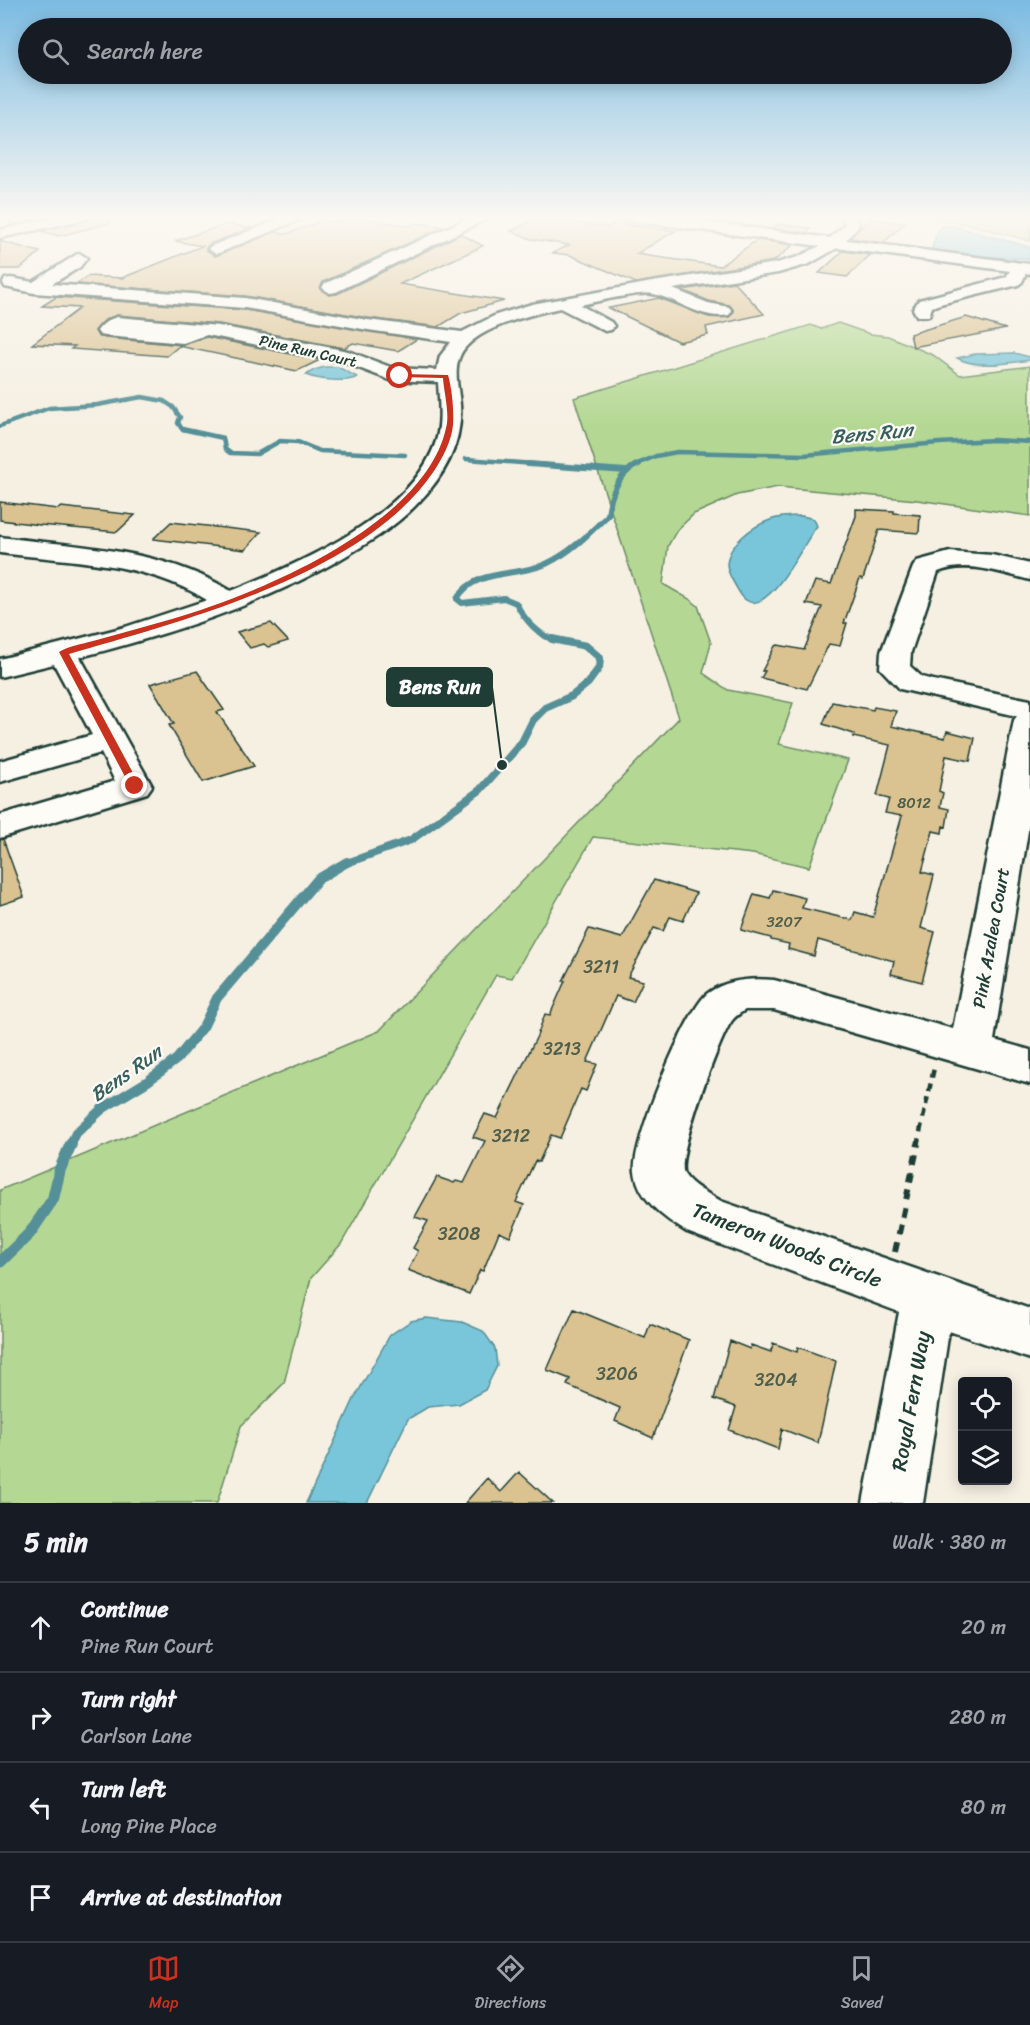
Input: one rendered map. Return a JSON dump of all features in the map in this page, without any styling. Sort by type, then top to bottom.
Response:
[{"type":"street","points":[[25,286],[245,303],[369,325],[466,338]]},
{"type":"street","points":[[330,288],[334,286]]},
{"type":"street","points":[[599,286],[616,294]]},
{"type":"street","points":[[0,668],[179,619],[230,602],[284,579],[333,553],[371,530],[400,507],[423,483],[446,445],[450,426],[446,376],[448,357],[466,338],[509,316],[563,303],[657,286]]},
{"type":"street","points":[[923,312],[925,304],[934,300],[991,286]]},
{"type":"street","points":[[652,287],[703,307],[723,311]]},
{"type":"street","points":[[563,303],[605,326]]},
{"type":"street","name":"Pine Run Court","points":[[205,329],[348,357],[390,374],[446,376]]},
{"type":"street","points":[[0,545],[143,564],[199,583],[230,602]]},
{"type":"street","points":[[1030,573],[963,559],[941,561],[926,567],[896,652],[895,668],[911,683],[927,688],[1030,710]]},
{"type":"street","points":[[0,826],[135,786],[63,652]]},
{"type":"street","name":"Pink Azalea Court","points":[[955,1046],[1030,720]]},
{"type":"street","points":[[0,772],[111,740]]},
{"type":"street","name":"Tameron Woods Circle","points":[[1030,1067],[774,995],[737,996],[720,1004],[711,1017],[660,1149],[659,1172],[672,1197],[704,1217],[1030,1334]]},
{"type":"street","name":"Royal Fern Way","points":[[893,1503],[908,1292]]},
{"type":"path","points":[[908,1292],[955,1046]]},
{"type":"green space","points":[[838,323],[870,334],[888,336],[933,355],[960,375],[1030,366],[1030,516],[917,500],[778,487],[737,495],[694,514],[677,530],[668,546],[663,584],[698,606],[711,643],[703,673],[728,690],[793,703],[779,744],[848,760],[809,867],[753,854],[593,837],[512,978],[496,975],[341,1244],[311,1278],[284,1383],[241,1426],[217,1503],[0,1503],[0,1190],[379,1031],[679,718],[574,398],[811,325],[821,329]]},
{"type":"water","points":[[1014,353],[1030,357],[1030,360],[983,364],[957,358],[975,354]]},
{"type":"water","points":[[325,367],[338,367],[357,377],[332,380],[306,375]]},
{"type":"water","points":[[802,516],[814,519],[817,526],[786,575],[765,598],[755,602],[746,600],[738,591],[728,569],[728,557],[732,550],[749,531],[763,523],[778,518]]},
{"type":"water","points":[[426,1318],[462,1322],[483,1331],[495,1348],[497,1366],[485,1390],[459,1404],[428,1407],[408,1419],[367,1503],[306,1503],[354,1399],[390,1335],[411,1321]]},
{"type":"building","points":[[106,286],[321,286],[320,289],[329,295],[337,294],[353,286],[413,286],[504,301],[461,313],[438,327],[368,318],[245,296]]},
{"type":"building","points":[[707,286],[738,286],[764,314],[706,327],[708,335],[679,342],[609,308],[659,298],[709,317],[729,317],[734,311],[729,305],[709,301],[682,290]]},
{"type":"building","points":[[56,297],[245,310],[417,339],[398,351],[353,343],[344,348],[219,324],[117,315],[105,320],[95,331],[98,336],[106,338],[183,345],[207,337],[320,360],[297,371],[179,346],[167,356],[71,349],[75,346],[32,344],[80,308],[42,306]]},
{"type":"building","points":[[966,317],[1006,329],[913,347],[910,334]]},
{"type":"building","points":[[0,502],[135,515],[117,532],[40,525],[0,520]]},
{"type":"building","points":[[856,509],[920,515],[919,533],[879,530],[863,579],[860,578],[844,623],[847,623],[840,646],[829,644],[807,689],[761,678],[765,671],[762,671],[775,646],[804,650],[822,607],[806,604],[815,581],[831,584],[856,516]]},
{"type":"building","points":[[171,522],[261,532],[245,550],[153,539]]},
{"type":"building","points":[[271,623],[288,641],[268,647],[264,644],[250,648],[237,632]]},
{"type":"building","points":[[197,671],[224,710],[217,712],[254,766],[203,782],[169,725],[174,724],[150,684]]},
{"type":"building","points":[[832,702],[873,710],[874,707],[896,711],[891,726],[945,738],[947,731],[975,738],[970,761],[946,756],[939,791],[943,793],[940,807],[949,809],[946,827],[943,826],[942,833],[933,831],[922,872],[934,875],[921,928],[935,932],[922,982],[891,974],[894,961],[818,940],[814,956],[788,949],[789,944],[741,930],[754,894],[770,898],[773,890],[805,898],[802,908],[852,920],[855,912],[873,917],[902,816],[885,813],[889,799],[877,796],[890,745],[853,737],[854,734],[823,724]]},
{"type":"building","points":[[3,839],[24,897],[0,905],[0,840]]},
{"type":"building","points":[[654,880],[696,893],[683,921],[670,917],[663,931],[654,928],[628,977],[643,981],[633,1002],[616,996],[587,1062],[597,1064],[586,1091],[581,1089],[560,1138],[551,1135],[539,1162],[535,1161],[516,1202],[524,1205],[510,1237],[499,1232],[483,1271],[480,1270],[469,1294],[408,1270],[418,1251],[413,1248],[428,1221],[415,1217],[437,1177],[454,1183],[456,1181],[464,1183],[485,1141],[473,1137],[485,1114],[497,1118],[537,1036],[545,1014],[550,1015],[565,981],[563,981],[589,929],[622,938]]},
{"type":"building","points":[[574,1309],[645,1338],[650,1324],[689,1340],[653,1438],[615,1421],[620,1408],[567,1385],[570,1379],[547,1370]]},
{"type":"building","points":[[730,1341],[750,1349],[751,1345],[771,1352],[773,1343],[797,1352],[798,1347],[836,1361],[818,1443],[782,1429],[778,1449],[729,1430],[736,1407],[714,1399]]},
{"type":"building","points":[[519,1472],[553,1503],[465,1503],[487,1478],[501,1492]]},
{"type":"waterway","points":[[0,426],[49,408],[97,405],[142,397],[164,401],[173,407],[180,417],[178,423],[182,429],[223,438],[225,449],[230,453],[257,454],[280,441],[298,442],[320,451],[405,455]]},
{"type":"waterway","name":"Bens Run","points":[[635,465],[656,456],[677,452],[804,455],[939,443],[994,440],[1030,442]]},
{"type":"waterway","points":[[466,459],[548,465]]},
{"type":"waterway","points":[[528,464],[626,471]]},
{"type":"waterway","name":"Bens Run","points":[[558,641],[538,631],[523,615],[516,603],[504,598],[462,603],[457,599],[474,582],[535,568],[555,560],[571,549],[608,515],[611,500],[621,478],[639,464]]},
{"type":"waterway","name":"Bens Run","points":[[344,864],[411,840],[480,790],[522,742],[533,720],[545,708],[572,696],[588,683],[599,668],[600,658],[586,646],[552,639]]},
{"type":"waterway","name":"Bens Run","points":[[70,1146],[76,1133],[102,1109],[148,1081],[177,1059],[203,1027],[217,998],[318,879],[347,862]]},
{"type":"waterway","name":"Bens Run","points":[[0,1262],[30,1233],[53,1199],[60,1169],[71,1144]]},
{"type":"place","name":"Bens Run","points":[[502,765]]},
{"type":"route","points":[[135,786],[63,652],[126,636],[179,619],[230,602],[284,579],[371,530],[400,507],[423,483],[446,445],[450,412],[446,376],[400,376]]}]
